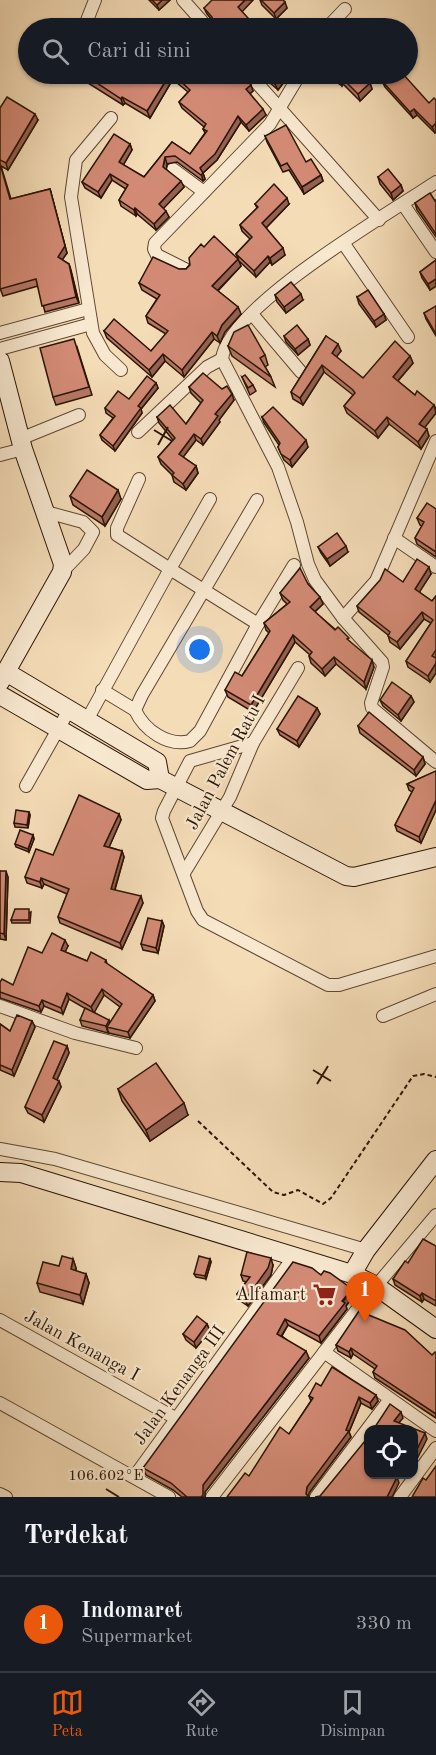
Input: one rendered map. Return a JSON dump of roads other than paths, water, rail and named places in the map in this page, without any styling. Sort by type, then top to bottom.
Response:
[{"type":"street","points":[[88,18],[95,0]]},
{"type":"street","points":[[183,0],[199,18]]},
{"type":"street","points":[[336,18],[345,9]]},
{"type":"street","points":[[258,84],[379,220]]},
{"type":"street","points":[[185,269],[157,255],[154,246],[265,129],[294,84]]},
{"type":"street","points":[[111,118],[80,152],[73,171],[71,197],[91,324],[100,346],[121,370]]},
{"type":"street","points":[[173,169],[204,192]]},
{"type":"street","points":[[436,182],[294,276],[228,339],[222,359],[278,467],[311,572],[343,618],[382,662],[383,667],[371,703],[372,708],[436,762]]},
{"type":"street","points":[[403,204],[436,252]]},
{"type":"street","points":[[344,244],[408,336]]},
{"type":"street","points":[[0,333],[88,309]]},
{"type":"street","points":[[252,314],[301,372]]},
{"type":"street","points":[[0,349],[91,324]]},
{"type":"street","points":[[138,432],[207,367],[222,359]]},
{"type":"street","points":[[0,362],[22,444],[63,556],[62,572]]},
{"type":"street","points":[[0,455],[79,415]]},
{"type":"street","points":[[343,618],[376,581],[436,441]]},
{"type":"street","points":[[139,479],[117,528],[117,535],[258,624]]},
{"type":"street","points":[[87,720],[210,499]]},
{"type":"street","points":[[135,710],[203,588],[257,500]]},
{"type":"street","points":[[46,512],[83,522],[93,532],[84,549],[62,572],[3,677],[69,710],[157,762],[160,779]]},
{"type":"street","points":[[394,538],[436,567]]},
{"type":"street","points":[[102,690],[135,710],[150,730],[170,742],[190,741],[200,731],[258,624],[294,565]]},
{"type":"street","name":"Jalan Palem Ratu I","points":[[184,873],[221,811],[253,743],[298,668]]},
{"type":"street","points":[[0,695],[147,780],[160,779],[346,876],[354,877],[436,857]]},
{"type":"street","points":[[26,786],[69,710]]},
{"type":"street","points":[[112,760],[123,741]]},
{"type":"street","points":[[253,743],[190,761],[162,818],[202,920],[319,982],[339,985],[436,956]]},
{"type":"street","points":[[383,1016],[436,994]]},
{"type":"street","points":[[0,1006],[75,1033],[136,1048]]},
{"type":"street","points":[[0,1149],[55,1159],[366,1250]]},
{"type":"street","points":[[352,1274],[366,1250],[436,1160]]},
{"type":"street","points":[[0,1172],[32,1176],[352,1274],[376,1286],[436,1329]]},
{"type":"street","points":[[212,1497],[376,1286],[433,1224]]},
{"type":"street","name":"Jalan Kenanga III","points":[[134,1477],[295,1255]]},
{"type":"street","name":"Jalan Kenanga I","points":[[0,1320],[177,1419]]},
{"type":"street","points":[[324,1352],[436,1431]]},
{"type":"street","points":[[316,1497],[390,1399]]},
{"type":"street","points":[[0,1403],[169,1497]]},
{"type":"street","points":[[400,1497],[436,1448]]},
{"type":"street","points":[[0,1494],[6,1497]]},
{"type":"place","name":"Alfamart","points":[[324,1294]]},
{"type":"place","name":"Indomaret","points":[[365,1322]]}]
